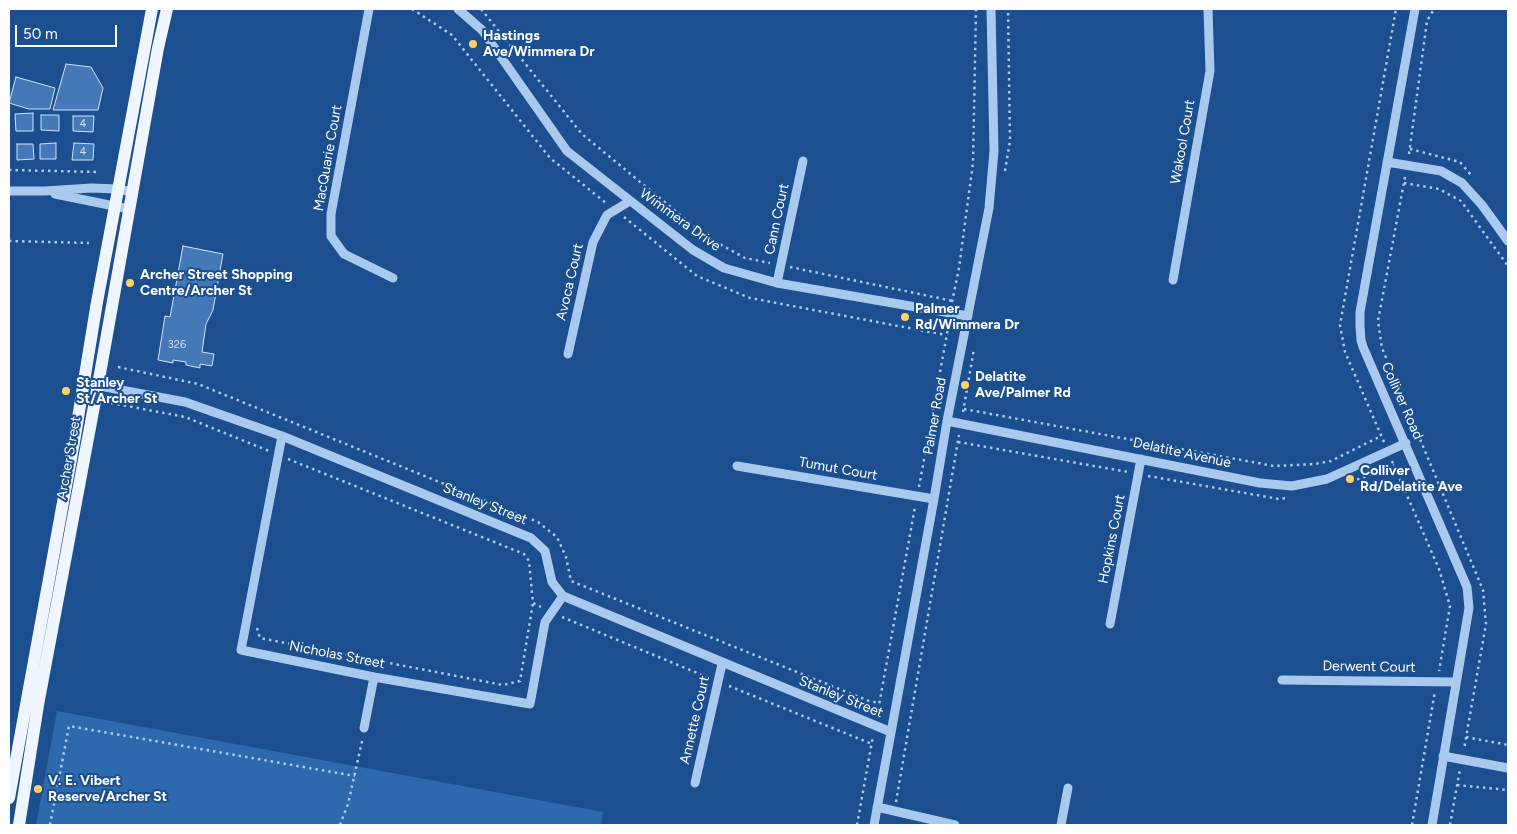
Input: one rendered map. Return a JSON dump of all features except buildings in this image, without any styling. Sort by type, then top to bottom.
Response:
[{"type":"main road","name":"Archer Street","points":[[9,798],[23,752],[48,619],[79,490],[113,304],[132,192],[152,46],[152,9]]},
{"type":"main road","name":"Archer Street","points":[[48,619],[65,488],[118,189],[152,46],[166,9]]},
{"type":"main road","points":[[97,302],[113,304]]},
{"type":"main road","points":[[65,488],[79,490]]},
{"type":"main road","name":"Archer Street","points":[[19,825],[23,752]]},
{"type":"street","name":"MacQuarie Court","points":[[370,9],[331,214],[331,236],[344,254],[393,278]]},
{"type":"street","name":"Wimmera Drive","points":[[458,9],[482,30],[567,151],[693,250],[724,268],[777,283],[968,316]]},
{"type":"street","name":"Palmer Road","points":[[874,825],[947,421],[989,208],[994,151],[991,9]]},
{"type":"street","name":"Wakool Court","points":[[1173,280],[1210,71],[1208,9]]},
{"type":"street","name":"Colliver Road","points":[[1415,9],[1360,312],[1360,334],[1363,347],[1467,587],[1469,608],[1432,825]]},
{"type":"street","name":"Cann Court","points":[[777,283],[803,162]]},
{"type":"street","points":[[1387,162],[1441,171],[1462,183],[1482,205],[1508,241]]},
{"type":"street","points":[[9,191],[91,188],[118,189],[132,192]]},
{"type":"street","points":[[45,191],[129,209]]},
{"type":"street","name":"Avoca Court","points":[[568,354],[593,242],[607,215],[630,201]]},
{"type":"street","name":"Stanley Street","points":[[84,383],[185,402],[282,436],[531,538],[544,551],[552,582],[563,596],[722,664],[891,732]]},
{"type":"street","name":"Delatite Avenue","points":[[947,421],[1260,483],[1292,486],[1327,478],[1406,443]]},
{"type":"street","name":"Nicholas Street","points":[[282,436],[241,650],[530,704],[545,622],[563,596]]},
{"type":"street","name":"Hopkins Court","points":[[1110,624],[1141,459]]},
{"type":"street","name":"Tumut Court","points":[[736,466],[934,499]]},
{"type":"street","name":"Annette Court","points":[[695,783],[722,664]]},
{"type":"street","points":[[364,728],[374,676]]},
{"type":"street","name":"Derwent Court","points":[[1282,680],[1456,682]]},
{"type":"street","points":[[1443,756],[1508,768]]},
{"type":"street","points":[[1061,825],[1068,788]]},
{"type":"street","points":[[877,808],[955,825]]},
{"type":"path","points":[[481,9],[582,134],[707,237],[745,258],[953,300]]},
{"type":"path","points":[[857,825],[959,268],[973,163],[976,9]]},
{"type":"path","points":[[1434,9],[1427,21],[1407,166],[1378,321],[1382,348],[1482,590],[1486,624],[1450,825]]},
{"type":"path","points":[[9,170],[100,172]]},
{"type":"path","points":[[1404,183],[1439,189],[1461,201],[1508,266]]},
{"type":"path","points":[[9,241],[89,242]]},
{"type":"path","points":[[111,403],[185,417],[524,554],[529,561],[533,603],[520,681],[503,685],[260,638],[257,628]]},
{"type":"path","points":[[964,409],[1274,466],[1316,464],[1330,461],[1381,435]]},
{"type":"path","points":[[533,603],[872,744]]},
{"type":"path","points":[[50,825],[68,726],[355,776]]},
{"type":"path","points":[[340,825],[348,804],[355,776],[364,728]]},
{"type":"path","points":[[1466,737],[1508,745]]},
{"type":"path","points":[[1457,785],[1508,790]]},
{"type":"shaded area","points":[[57,711],[603,812],[601,825],[36,825]]},
{"type":"place","name":"Hastings Ave/Wimmera Dr","points":[[473,44]]},
{"type":"place","name":"Archer Street Shopping Centre/Archer St","points":[[130,283]]},
{"type":"place","name":"Palmer Rd/Wimmera Dr","points":[[905,317]]},
{"type":"place","name":"Delatite Ave/Palmer Rd","points":[[965,385]]},
{"type":"place","name":"Stanley St/Archer St","points":[[66,391]]},
{"type":"place","name":"Colliver Rd/Delatite Ave","points":[[1350,479]]},
{"type":"place","name":"V. E. Vibert Reserve/Archer St","points":[[38,789]]}]
